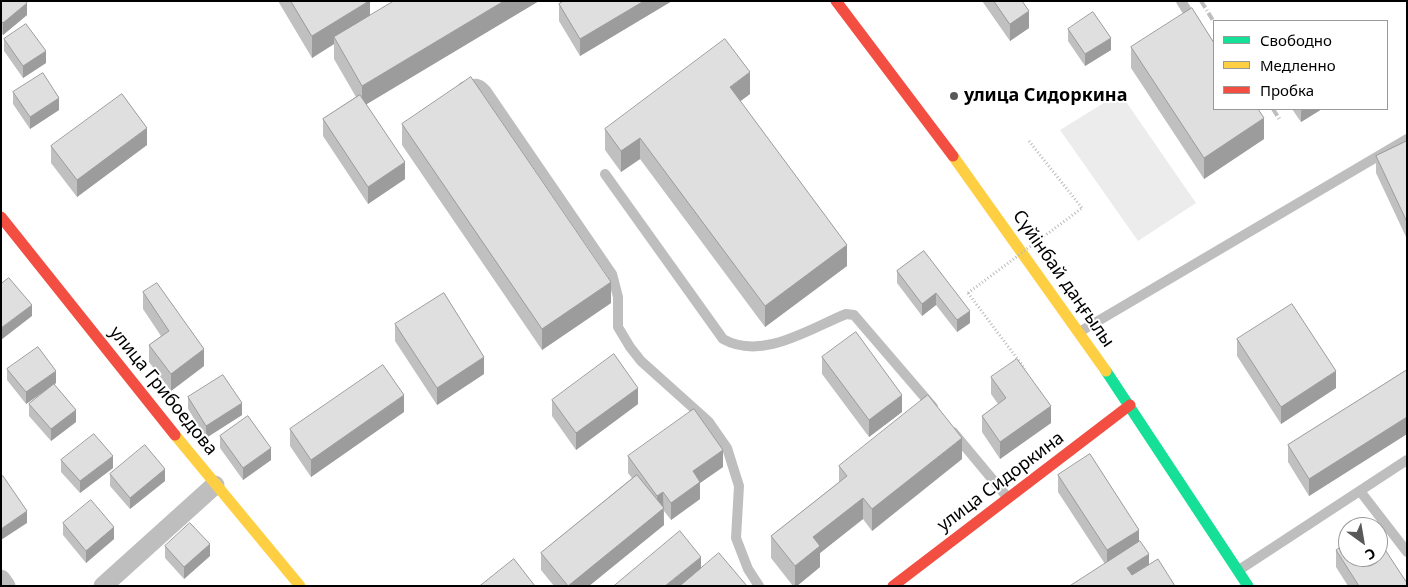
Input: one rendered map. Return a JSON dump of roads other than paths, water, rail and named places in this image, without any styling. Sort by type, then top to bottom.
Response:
[{"type":"street","name":"Сүйінбай даңғылы","points":[[836,1],[931,124],[1080,332],[1248,586]]},
{"type":"street","name":"улица Грибоедова","points":[[1,217],[215,486],[300,586]]},
{"type":"street","name":"улица Сидоркина","points":[[893,586],[1130,405]]},
{"type":"street","points":[[103,586],[215,486]]},
{"type":"street","points":[[1,579],[6,586]]},
{"type":"lane","points":[[457,90],[474,82],[480,84],[486,90],[612,274],[617,290],[618,327],[630,347],[641,361],[709,422],[727,448],[739,486],[736,538],[748,569],[759,586]]},
{"type":"lane","points":[[1080,332],[1407,139]]},
{"type":"lane","points":[[606,174],[723,339],[735,346],[760,348],[846,314],[854,315],[1009,499]]},
{"type":"lane","points":[[1238,571],[1407,460]]},
{"type":"lane","points":[[1360,491],[1407,552]]},
{"type":"railway","points":[[1201,1],[1213,20]]},
{"type":"railway","points":[[1274,110],[1280,120]]},
{"type":"place","name":"улица Сидоркина","points":[[954,96]]}]
